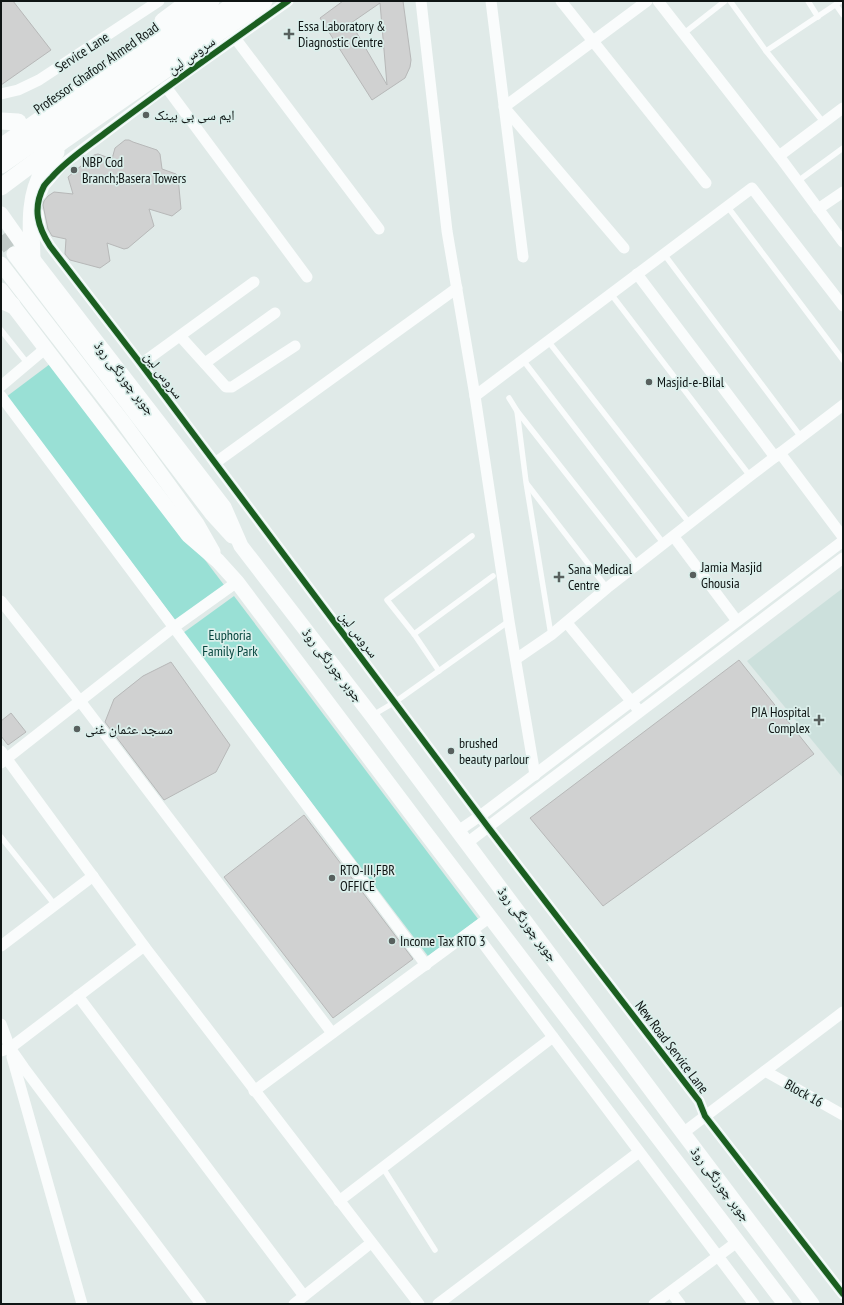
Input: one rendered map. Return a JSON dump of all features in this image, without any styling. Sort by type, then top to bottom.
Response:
[{"type":"main road","name":"Professor Ghafoor Ahmed Road","points":[[1,135],[109,61],[190,1]]},
{"type":"main road","points":[[1,147],[211,1]]},
{"type":"main road","points":[[1,165],[239,1]]},
{"type":"main road","points":[[1,186],[64,140],[264,1]]},
{"type":"main road","points":[[1,120],[18,122]]},
{"type":"main road","points":[[32,258],[36,233],[32,208],[35,189],[43,170],[64,140]]},
{"type":"main road","name":"جوہر چورنگی روڈ","points":[[1,214],[8,233],[32,258],[224,507],[241,546]]},
{"type":"main road","name":"جوہر چورنگی روڈ","points":[[14,254],[212,514],[241,546],[372,716],[812,1304]]},
{"type":"main road","name":"جوہر چورنگی روڈ","points":[[1,264],[123,422],[197,524],[218,561]]},
{"type":"main road","name":"جوہر چورنگی روڈ","points":[[1,290],[7,303],[46,348],[188,534],[218,561],[237,582],[785,1304]]},
{"type":"main road","points":[[611,1076],[630,1060]]},
{"type":"main road","points":[[629,1100],[649,1086]]},
{"type":"street","name":"Service Lane","points":[[1,94],[18,90],[39,80],[159,1]]},
{"type":"street","name":"سروس لین","points":[[288,1],[166,87],[62,165],[44,186],[39,200],[39,222],[36,233],[50,246],[141,364],[480,816]]},
{"type":"street","points":[[421,1],[443,201],[535,775]]},
{"type":"street","points":[[491,1],[522,257]]},
{"type":"street","points":[[561,1],[706,183]]},
{"type":"street","points":[[504,107],[647,1]]},
{"type":"street","points":[[658,1],[779,156],[843,242]]},
{"type":"street","points":[[235,38],[379,229]]},
{"type":"street","points":[[166,87],[307,277]]},
{"type":"street","points":[[504,107],[624,248]]},
{"type":"street","points":[[779,156],[843,108]]},
{"type":"street","points":[[475,396],[752,188],[843,306]]},
{"type":"street","points":[[818,209],[843,192]]},
{"type":"street","points":[[637,274],[843,537]]},
{"type":"street","points":[[141,364],[254,282]]},
{"type":"street","points":[[215,463],[457,288]]},
{"type":"street","points":[[205,363],[275,313]]},
{"type":"street","points":[[180,336],[226,387],[232,387],[295,346]]},
{"type":"street","points":[[1,386],[46,348]]},
{"type":"street","points":[[1,396],[426,964]]},
{"type":"street","points":[[516,659],[551,635],[607,588],[843,405]]},
{"type":"street","points":[[674,537],[737,621]]},
{"type":"street","points":[[462,837],[480,816],[843,541]]},
{"type":"street","points":[[462,837],[488,827],[843,558]]},
{"type":"street","points":[[237,582],[174,627],[80,701],[3,757],[254,1091],[419,1304]]},
{"type":"street","points":[[1,601],[80,701],[332,1034]]},
{"type":"street","points":[[566,622],[640,712]]},
{"type":"street","name":"New Road Service Lane","points":[[480,816],[698,1101],[705,1116],[843,1294]]},
{"type":"street","points":[[1,946],[93,876]]},
{"type":"street","points":[[254,1091],[490,917]]},
{"type":"street","points":[[473,930],[754,1304]]},
{"type":"street","points":[[5,1050],[144,946]]},
{"type":"street","points":[[78,996],[304,1296]]},
{"type":"street","points":[[683,1133],[843,1012]]},
{"type":"street","points":[[1,1024],[5,1050],[82,1304]]},
{"type":"street","points":[[339,1201],[553,1037]]},
{"type":"street","points":[[5,1050],[201,1304]]},
{"type":"street","name":"Block 16","points":[[765,1071],[843,1115]]},
{"type":"street","points":[[438,1304],[639,1152]]},
{"type":"street","points":[[654,1304],[737,1242]]},
{"type":"street","points":[[294,1304],[371,1243]]},
{"type":"street","points":[[671,1292],[680,1304]]},
{"type":"lane","points":[[683,34],[726,1]]},
{"type":"lane","points":[[730,1],[766,51],[824,122]]},
{"type":"lane","points":[[808,1],[818,17]]},
{"type":"lane","points":[[766,51],[841,1]]},
{"type":"lane","points":[[836,5],[843,16]]},
{"type":"lane","points":[[798,181],[843,148]]},
{"type":"lane","points":[[727,206],[843,360]]},
{"type":"lane","points":[[664,254],[802,437]]},
{"type":"lane","points":[[611,294],[750,476]]},
{"type":"lane","points":[[1,330],[28,364]]},
{"type":"lane","points":[[548,341],[690,524]]},
{"type":"lane","points":[[522,360],[664,544]]},
{"type":"lane","points":[[509,398],[517,411],[638,565]]},
{"type":"lane","points":[[517,411],[526,482],[551,635]]},
{"type":"lane","points":[[526,482],[607,588]]},
{"type":"lane","points":[[439,671],[414,634],[387,600],[472,536]]},
{"type":"lane","points":[[414,634],[492,576]]},
{"type":"lane","points":[[372,716],[395,702],[509,620]]},
{"type":"lane","points":[[1,837],[55,905]]},
{"type":"lane","points":[[383,1168],[435,1250]]},
{"type":"shaded area","name":"PIA Hospital Complex","points":[[843,588],[843,778],[747,661]]},
{"type":"green space","points":[[54,361],[224,585],[176,621],[6,397]]},
{"type":"green space","name":"Euphoria Family Park","points":[[234,596],[478,919],[428,956],[183,633]]},
{"type":"building","points":[[1,1],[13,1],[51,50],[1,85]]},
{"type":"building","points":[[343,1],[403,1],[411,60],[410,67],[405,78],[372,100],[320,18]],"holes":[[[380,3],[387,85],[351,23]]]},
{"type":"building","points":[[125,140],[157,150],[160,154],[162,169],[176,174],[178,177],[181,209],[172,216],[149,209],[154,226],[128,248],[124,249],[107,243],[110,261],[100,268],[70,260],[65,254],[66,239],[52,236],[48,229],[43,205],[44,201],[54,192],[73,194],[68,177],[94,155],[98,154],[112,159],[115,148]]},
{"type":"building","points":[[739,660],[814,754],[603,906],[530,818]]},
{"type":"building","points":[[171,662],[230,745],[216,772],[164,800],[105,722],[114,699],[143,676]]},
{"type":"building","points":[[11,713],[26,732],[8,745],[1,736],[1,721]]},
{"type":"building","points":[[304,815],[413,959],[333,1018],[224,877]]},
{"type":"tunnel","points":[[1,236],[14,254]]},
{"type":"cycle path","points":[[288,1],[150,99],[64,165],[44,186],[40,194],[37,210],[42,232],[50,246],[141,364],[488,827],[699,1101],[705,1116],[843,1294]]},
{"type":"place","name":"Essa Laboratory & Diagnostic Centre","points":[[289,34]]},
{"type":"place","name":"ایم سی بی بینک","points":[[146,115]]},
{"type":"place","name":"NBP Cod Branch;Basera Towers","points":[[74,170]]},
{"type":"place","name":"Masjid-e-Bilal","points":[[649,382]]},
{"type":"place","name":"Jamia Masjid Ghousia","points":[[693,575]]},
{"type":"place","name":"Sana Medical Centre","points":[[559,577]]},
{"type":"place","name":"PIA Hospital Complex","points":[[819,720]]},
{"type":"place","name":"مسجد عثمان غنی","points":[[77,729]]},
{"type":"place","name":"brushed beauty parlour","points":[[451,751]]},
{"type":"place","name":"RTO-III,FBR OFFICE","points":[[332,878]]},
{"type":"place","name":"Income Tax RTO 3","points":[[392,941]]}]
